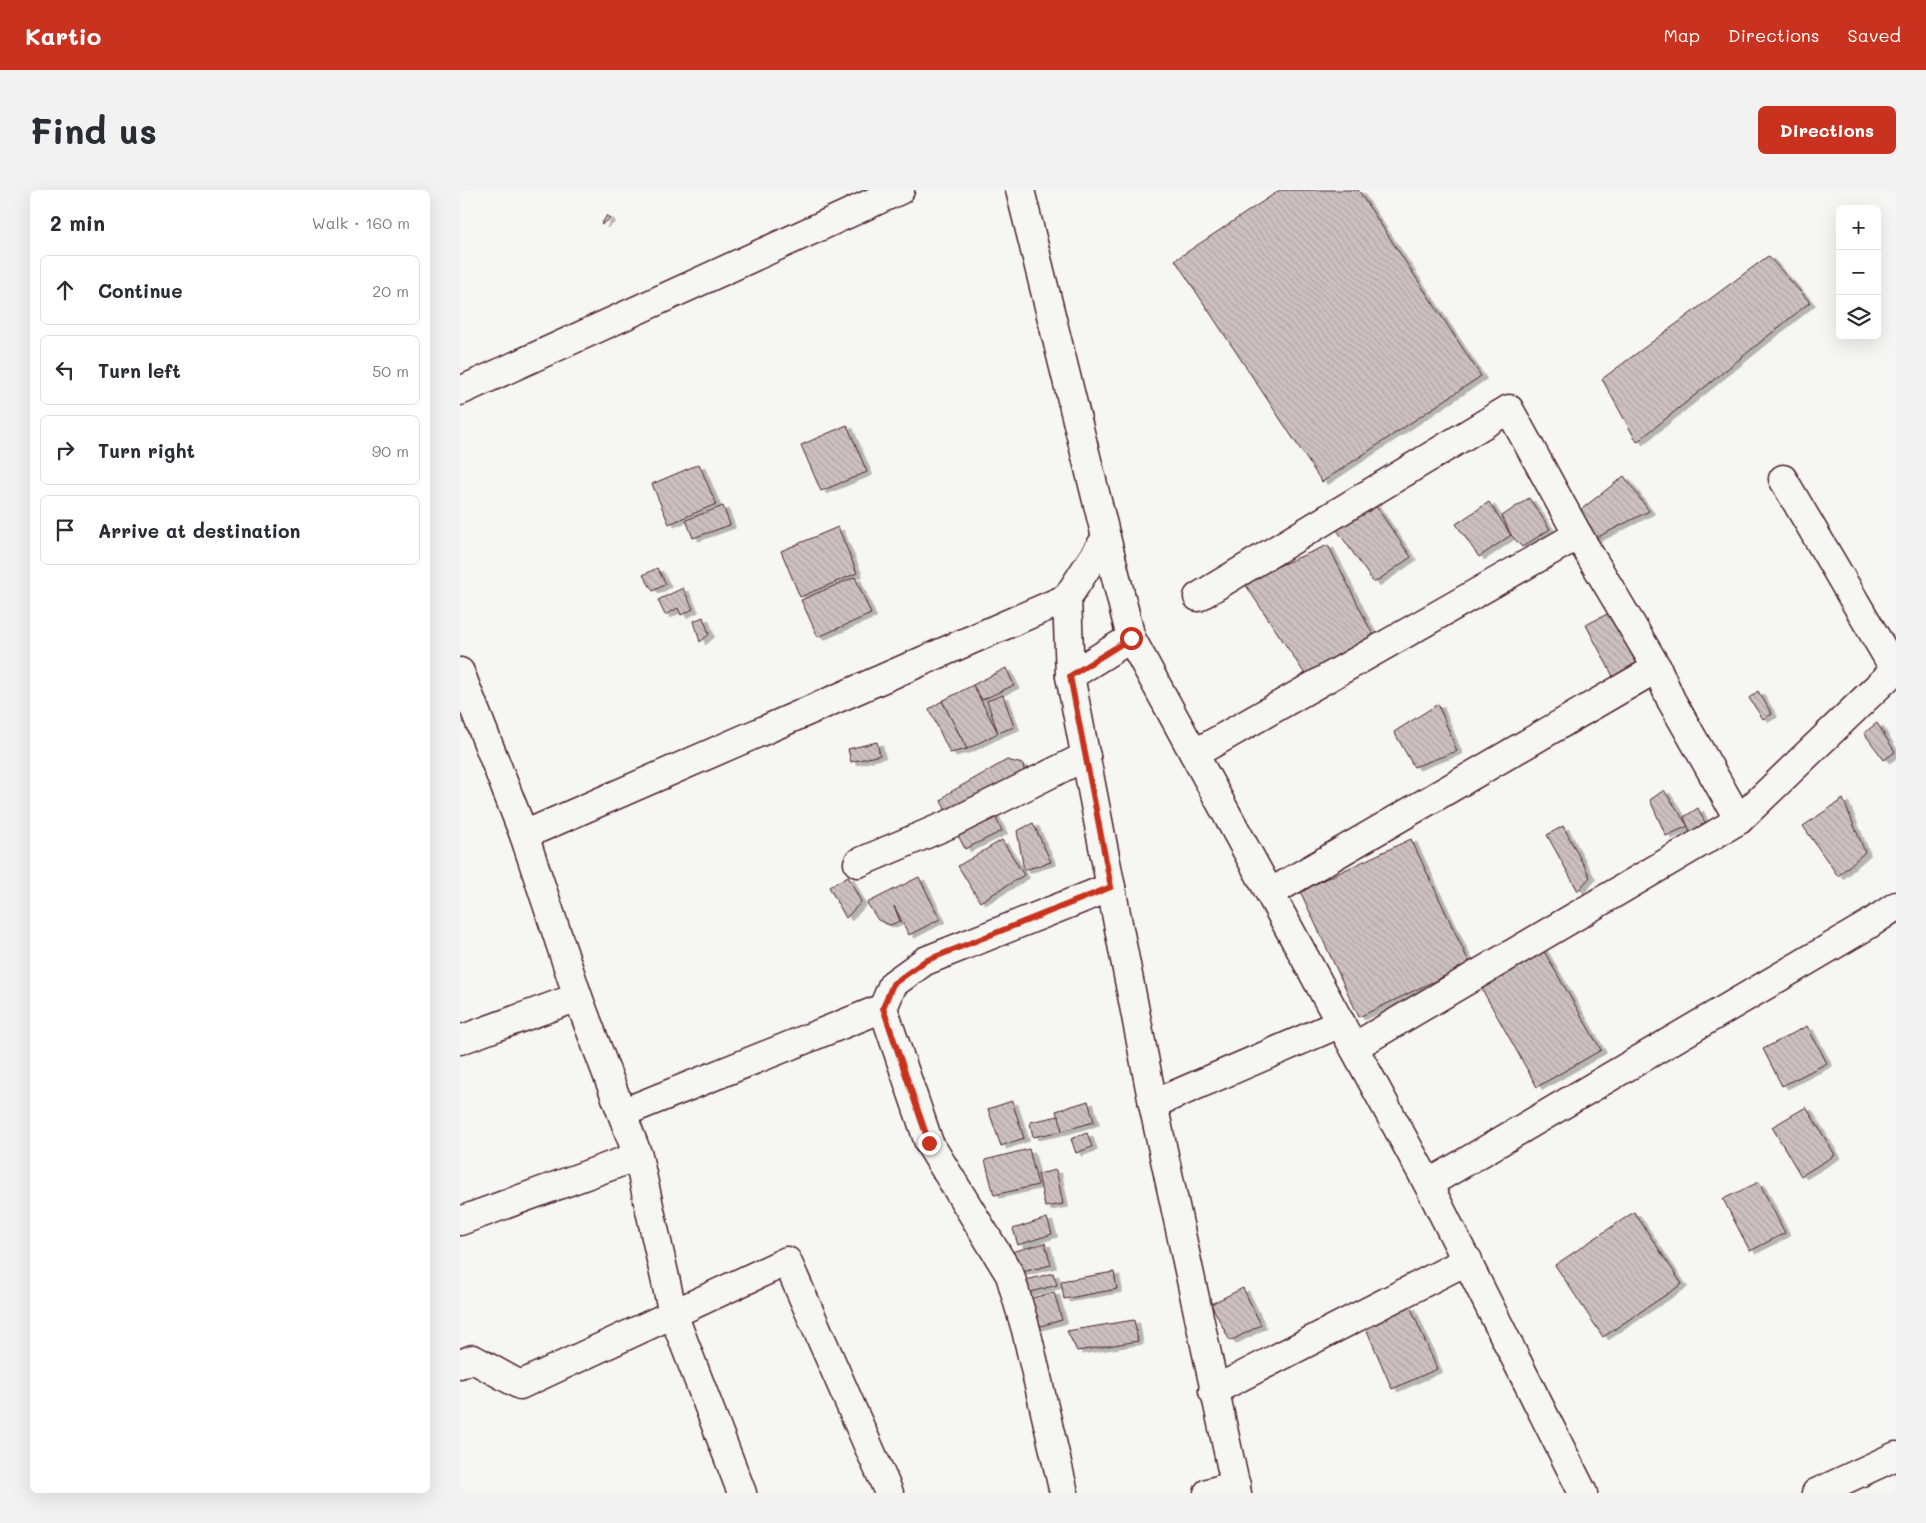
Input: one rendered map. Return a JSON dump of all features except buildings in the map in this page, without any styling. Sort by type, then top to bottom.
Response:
[{"type":"street","points":[[460,391],[900,190]]},
{"type":"street","points":[[1020,190],[1131,638],[1428,1184],[1468,1260],[1583,1493]]},
{"type":"street","points":[[1198,597],[1509,409],[1578,535],[1657,668],[1671,700],[1740,820]]},
{"type":"street","points":[[1354,1047],[1740,820],[1896,671],[1783,479]]},
{"type":"street","points":[[1194,754],[1578,535]]},
{"type":"street","points":[[1106,538],[1068,598],[1070,676],[1153,1104],[1213,1391],[1236,1489],[1208,1493]]},
{"type":"street","points":[[524,835],[1068,598]]},
{"type":"street","points":[[1070,676],[1131,638]]},
{"type":"street","points":[[1270,893],[1657,668]]},
{"type":"street","points":[[460,672],[524,835],[578,997],[638,1156],[673,1314],[742,1493]]},
{"type":"street","points":[[858,863],[952,823],[1086,756]]},
{"type":"street","points":[[1064,1493],[1026,1330],[1010,1276],[929,1143],[883,1008],[893,984],[925,961],[1111,887]]},
{"type":"street","points":[[1428,1184],[1868,925],[1896,906]]},
{"type":"street","points":[[460,1040],[578,997]]},
{"type":"street","points":[[622,1113],[883,1008]]},
{"type":"street","points":[[1153,1104],[1341,1023]]},
{"type":"street","points":[[460,1221],[638,1156]]},
{"type":"street","points":[[1213,1391],[1468,1260]]},
{"type":"street","points":[[460,1364],[473,1359],[520,1385],[787,1261],[889,1493]]},
{"type":"street","points":[[1816,1493],[1896,1456]]},
{"type":"route","points":[[929,1143],[883,1008],[893,984],[925,961],[1111,887],[1070,676],[1131,638]]}]
